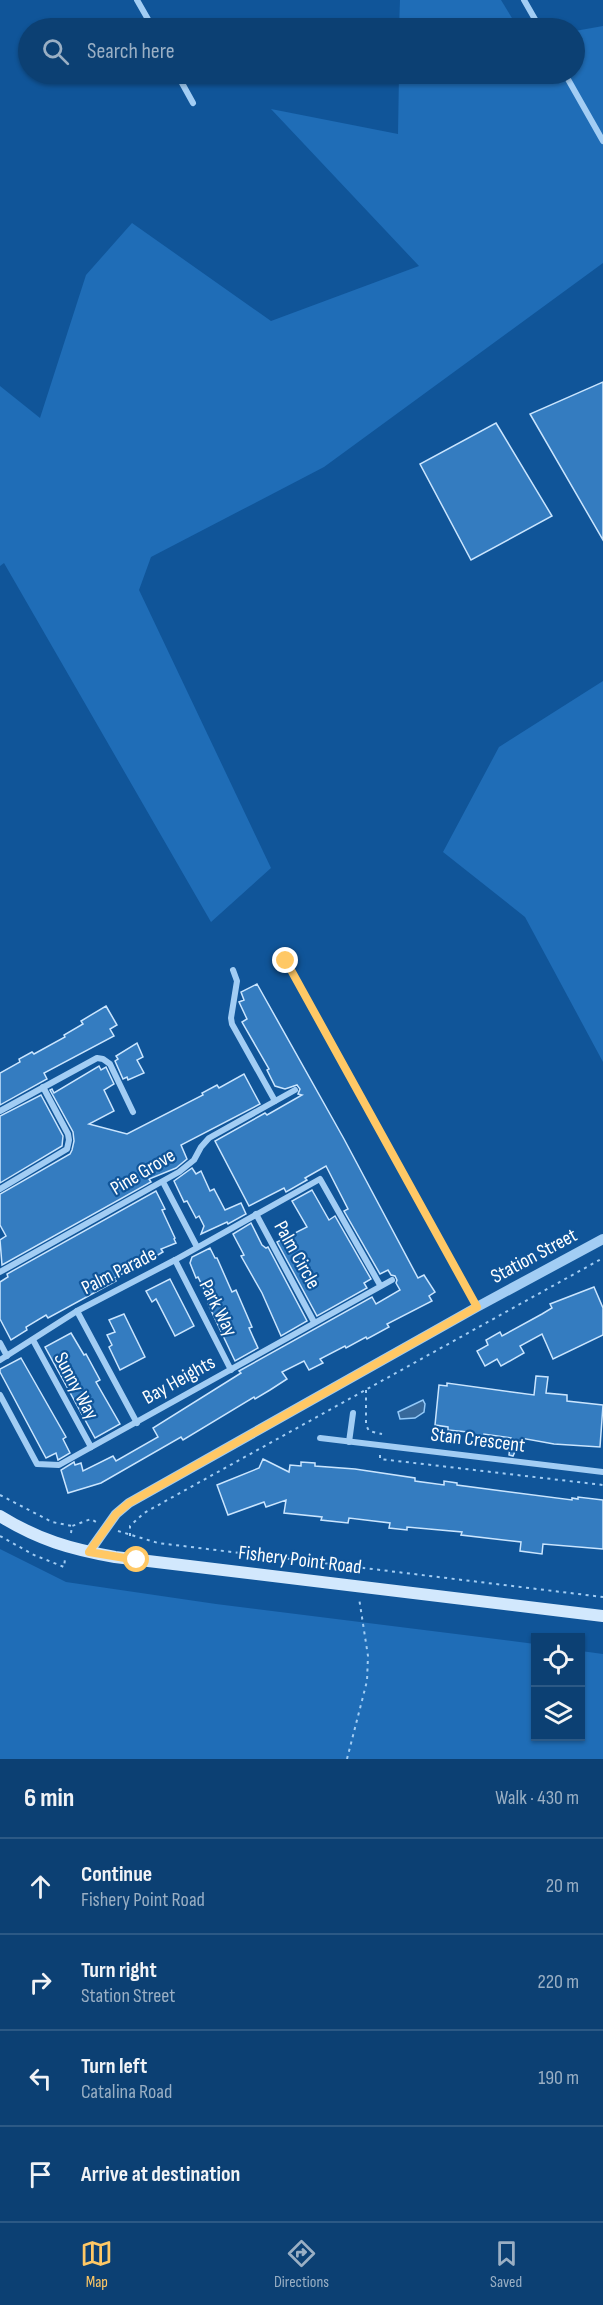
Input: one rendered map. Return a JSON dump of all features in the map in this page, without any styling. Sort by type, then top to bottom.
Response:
[{"type":"main road","name":"Fishery Point Road","points":[[0,1516],[35,1535],[68,1548],[89,1552],[603,1616]]},
{"type":"street","points":[[137,0],[147,18]]},
{"type":"street","points":[[524,0],[534,18]]},
{"type":"street","points":[[182,84],[193,104]]},
{"type":"street","points":[[571,84],[603,141]]},
{"type":"street","points":[[286,961],[477,1307]]},
{"type":"street","points":[[233,970],[237,981],[232,1024],[275,1101]]},
{"type":"street","points":[[0,1111],[93,1059],[104,1059],[115,1071],[133,1112]]},
{"type":"street","points":[[0,1189],[57,1157],[68,1147],[68,1134],[43,1087]]},
{"type":"street","name":"Pine Grove","points":[[0,1272],[163,1182],[194,1160],[209,1138],[295,1090]]},
{"type":"street","name":"Palm Circle","points":[[314,1322],[256,1214],[320,1179],[380,1285]]},
{"type":"street","points":[[163,1182],[196,1247]]},
{"type":"street","name":"Palm Parade","points":[[0,1360],[77,1311],[175,1260],[256,1214]]},
{"type":"street","name":"Station Street","points":[[89,1552],[116,1514],[129,1503],[477,1307],[603,1239]]},
{"type":"street","name":"Park Way","points":[[175,1260],[231,1370]]},
{"type":"street","points":[[314,1322],[392,1280]]},
{"type":"street","points":[[77,1311],[137,1423]]},
{"type":"street","name":"Bay Heights","points":[[0,1395],[37,1464],[59,1465],[314,1322]]},
{"type":"street","name":"Sunny Way","points":[[33,1340],[91,1447]]},
{"type":"street","points":[[0,1343],[7,1356]]},
{"type":"street","points":[[349,1442],[352,1413]]},
{"type":"street","name":"Stan Crescent","points":[[320,1438],[603,1472]]},
{"type":"path","points":[[130,1536],[129,1526],[144,1514],[603,1258]]},
{"type":"path","points":[[366,1390],[366,1425],[369,1431],[382,1434],[380,1459],[603,1485]]},
{"type":"path","points":[[0,1495],[51,1522],[72,1526],[91,1519],[130,1536],[158,1543],[603,1598]]},
{"type":"path","points":[[0,1536],[34,1555],[64,1567],[72,1526]]},
{"type":"path","points":[[347,1759],[367,1681],[368,1656],[357,1587]]},
{"type":"shaded area","points":[[400,0],[501,0],[512,18],[399,18]]},
{"type":"shaded area","points":[[603,26],[603,263],[324,467],[151,557],[139,590],[271,868],[211,922],[4,563],[0,566],[0,386],[40,418],[86,275],[132,223],[271,321],[419,266],[271,109],[398,134],[399,84],[585,84],[585,29]]},
{"type":"shaded area","points":[[603,681],[603,1062],[525,917],[443,852],[499,747]]},
{"type":"shaded area","points":[[423,1400],[424,1412],[415,1418],[400,1419],[398,1412]]},
{"type":"shaded area","points":[[0,1549],[66,1582],[216,1604],[531,1643],[531,1741],[585,1741],[585,1652],[603,1654],[603,1759],[0,1759]]},
{"type":"building","points":[[603,382],[603,540],[530,414]]},
{"type":"building","points":[[496,423],[552,516],[471,560],[420,464]]},
{"type":"building","points":[[257,984],[344,1139],[418,1278],[424,1275],[435,1292],[429,1296],[432,1301],[387,1324],[389,1327],[367,1339],[366,1337],[320,1359],[323,1363],[309,1370],[304,1361],[282,1372],[287,1379],[183,1440],[181,1437],[101,1483],[68,1493],[61,1470],[74,1462],[75,1465],[81,1463],[83,1471],[113,1456],[116,1461],[158,1437],[153,1428],[241,1373],[239,1371],[372,1297],[376,1304],[400,1290],[395,1276],[391,1275],[388,1270],[380,1274],[344,1211],[348,1209],[326,1166],[286,1192],[284,1188],[249,1206],[215,1141],[302,1095],[298,1094],[300,1089],[297,1085],[285,1089],[275,1086],[267,1070],[269,1069],[242,1022],[247,1019],[239,1002],[244,1000],[241,992]]},
{"type":"building","points":[[106,1006],[117,1025],[110,1029],[114,1036],[44,1073],[47,1079],[0,1105],[0,1073],[20,1062],[19,1059],[32,1052],[34,1054],[65,1037],[64,1035],[83,1024],[81,1021]]},
{"type":"building","points":[[137,1043],[143,1057],[137,1060],[144,1073],[128,1080],[127,1077],[123,1079],[115,1061],[118,1059],[116,1056]]},
{"type":"building","points":[[99,1066],[101,1070],[106,1067],[114,1084],[104,1090],[114,1111],[89,1124],[127,1134],[203,1095],[202,1093],[217,1085],[219,1088],[244,1074],[260,1104],[181,1145],[187,1159],[176,1168],[149,1179],[151,1182],[2,1265],[0,1240],[6,1236],[0,1225],[0,1194],[70,1154],[72,1150],[73,1132],[50,1090],[52,1089],[54,1093]]},
{"type":"building","points":[[41,1095],[63,1136],[62,1146],[0,1183],[0,1116]]},
{"type":"building","points":[[192,1168],[196,1174],[201,1171],[210,1191],[214,1189],[225,1210],[241,1203],[246,1214],[228,1224],[227,1222],[201,1234],[204,1226],[199,1216],[196,1218],[187,1201],[184,1202],[174,1181]]},
{"type":"building","points":[[312,1190],[329,1220],[335,1216],[371,1279],[364,1283],[367,1288],[317,1316],[277,1242],[307,1227],[292,1201]]},
{"type":"building","points":[[156,1191],[165,1209],[162,1210],[176,1243],[161,1249],[163,1252],[114,1278],[116,1281],[48,1318],[46,1315],[26,1327],[27,1330],[11,1340],[0,1319],[0,1282],[8,1277],[7,1274]]},
{"type":"building","points":[[251,1223],[262,1245],[268,1247],[307,1321],[281,1336],[262,1293],[241,1256],[244,1255],[233,1234]]},
{"type":"building","points":[[210,1248],[232,1292],[236,1290],[252,1327],[249,1328],[258,1348],[235,1361],[208,1304],[210,1302],[190,1263],[192,1257]]},
{"type":"building","points":[[170,1279],[194,1326],[175,1336],[156,1299],[152,1302],[146,1291]]},
{"type":"building","points":[[594,1287],[603,1308],[603,1335],[553,1359],[542,1334],[520,1346],[524,1353],[501,1366],[497,1359],[485,1366],[477,1351],[488,1345],[486,1340],[500,1332],[502,1336],[542,1314],[552,1308],[550,1304]]},
{"type":"building","points":[[124,1314],[145,1357],[120,1370],[109,1347],[112,1345],[107,1335],[115,1332],[109,1320]]},
{"type":"building","points":[[71,1333],[100,1380],[96,1382],[120,1424],[95,1438],[45,1347]]},
{"type":"building","points":[[21,1358],[66,1437],[63,1439],[70,1453],[58,1460],[56,1453],[46,1458],[0,1372],[0,1369]]},
{"type":"building","points":[[536,1376],[548,1377],[546,1393],[567,1395],[567,1401],[603,1405],[600,1447],[554,1444],[521,1438],[513,1456],[509,1455],[511,1438],[484,1434],[484,1438],[473,1437],[468,1432],[448,1430],[448,1427],[435,1425],[439,1385],[447,1386],[447,1383],[534,1395]]},
{"type":"building","points":[[263,1459],[289,1472],[290,1465],[301,1466],[301,1462],[315,1463],[315,1466],[355,1469],[444,1485],[444,1481],[457,1483],[457,1485],[572,1500],[578,1497],[603,1500],[603,1549],[543,1544],[542,1554],[520,1551],[521,1542],[461,1535],[462,1532],[407,1527],[407,1530],[389,1528],[390,1523],[349,1518],[348,1523],[321,1520],[322,1517],[284,1513],[286,1500],[266,1507],[264,1502],[228,1515],[217,1485],[259,1468]]},
{"type":"route","points":[[137,1560],[89,1552],[116,1514],[129,1503],[477,1307],[286,961]]}]
